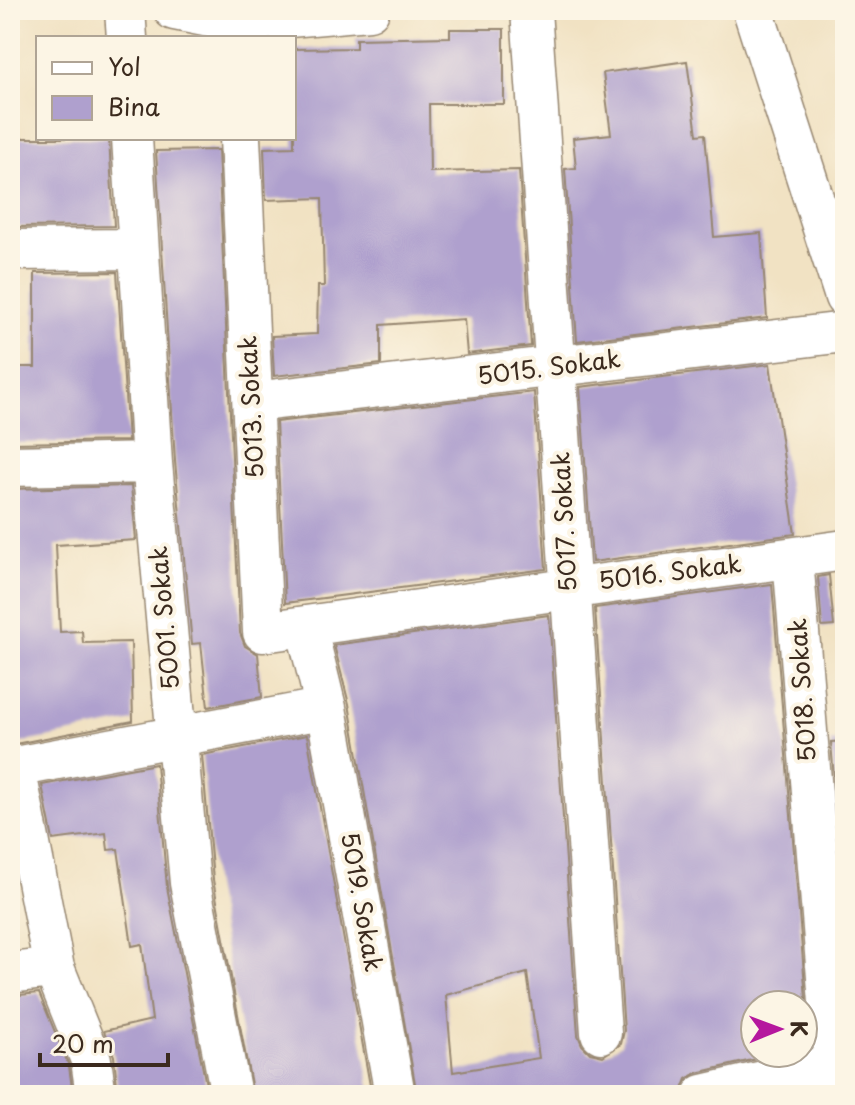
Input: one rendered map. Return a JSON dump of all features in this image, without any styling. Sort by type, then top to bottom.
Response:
[{"type":"street","points":[[125,10],[127,36]]},
{"type":"street","points":[[174,10],[234,30],[369,10]]},
{"type":"street","name":"5017. Sokak","points":[[531,10],[568,586],[601,1033]]},
{"type":"street","points":[[753,10],[845,297]]},
{"type":"street","name":"5001. Sokak","points":[[132,140],[152,463],[190,883],[231,1095]]},
{"type":"street","name":"5013. Sokak","points":[[240,140],[263,632],[306,626]]},
{"type":"street","points":[[10,250],[137,249]]},
{"type":"street","name":"5015. Sokak","points":[[253,402],[845,332]]},
{"type":"street","points":[[10,466],[152,463]]},
{"type":"street","name":"5016. Sokak","points":[[306,626],[568,586],[845,550]]},
{"type":"street","name":"5018. Sokak","points":[[793,558],[829,820],[840,1063]]},
{"type":"street","name":"5019. Sokak","points":[[306,626],[326,708],[395,1095]]},
{"type":"street","points":[[96,1095],[91,1060],[54,968],[12,767],[326,708]]},
{"type":"street","points":[[10,973],[54,968]]},
{"type":"street","points":[[703,1095],[840,1063]]},
{"type":"building","points":[[450,29],[504,29],[504,104],[429,104],[430,172],[519,170],[531,346],[467,354],[464,319],[381,325],[381,364],[274,376],[272,336],[317,334],[318,286],[324,286],[322,198],[266,200],[264,148],[294,147],[296,140],[296,49],[356,48],[356,39],[450,37]]},
{"type":"building","points":[[687,61],[697,135],[705,134],[714,237],[761,233],[767,318],[577,341],[565,169],[576,168],[573,138],[611,134],[603,73]]},
{"type":"building","points":[[10,138],[109,140],[114,226],[10,227]]},
{"type":"building","points":[[218,150],[240,633],[245,646],[258,654],[262,697],[208,707],[201,643],[192,644],[175,461],[156,151]]},
{"type":"building","points":[[117,272],[128,441],[10,443],[10,367],[35,367],[35,273]]},
{"type":"building","points":[[770,364],[795,534],[592,562],[580,387]]},
{"type":"building","points":[[534,392],[546,569],[285,603],[276,422]]},
{"type":"building","points":[[131,486],[136,540],[56,545],[60,632],[82,631],[83,643],[131,642],[133,721],[10,745],[10,489]]},
{"type":"building","points":[[829,575],[834,626],[822,627],[818,577]]},
{"type":"building","points":[[772,584],[805,989],[739,989],[739,1063],[697,1073],[687,1079],[681,1095],[417,1095],[349,704],[334,645],[549,615],[578,1035],[590,1053],[603,1056],[621,1044],[624,1031],[595,608]],"holes":[[[527,973],[539,1058],[453,1072],[446,995]]]},
{"type":"building","points":[[307,735],[371,1091],[350,1095],[253,1095],[213,880],[202,755]]},
{"type":"building","points":[[845,741],[845,864],[841,864],[831,742]]},
{"type":"building","points":[[156,764],[167,887],[208,1095],[118,1095],[114,1056],[104,1031],[152,1020],[142,944],[132,946],[118,849],[108,850],[106,833],[53,840],[42,785]]},
{"type":"building","points":[[39,993],[69,1066],[73,1095],[10,1095],[10,996]]}]
